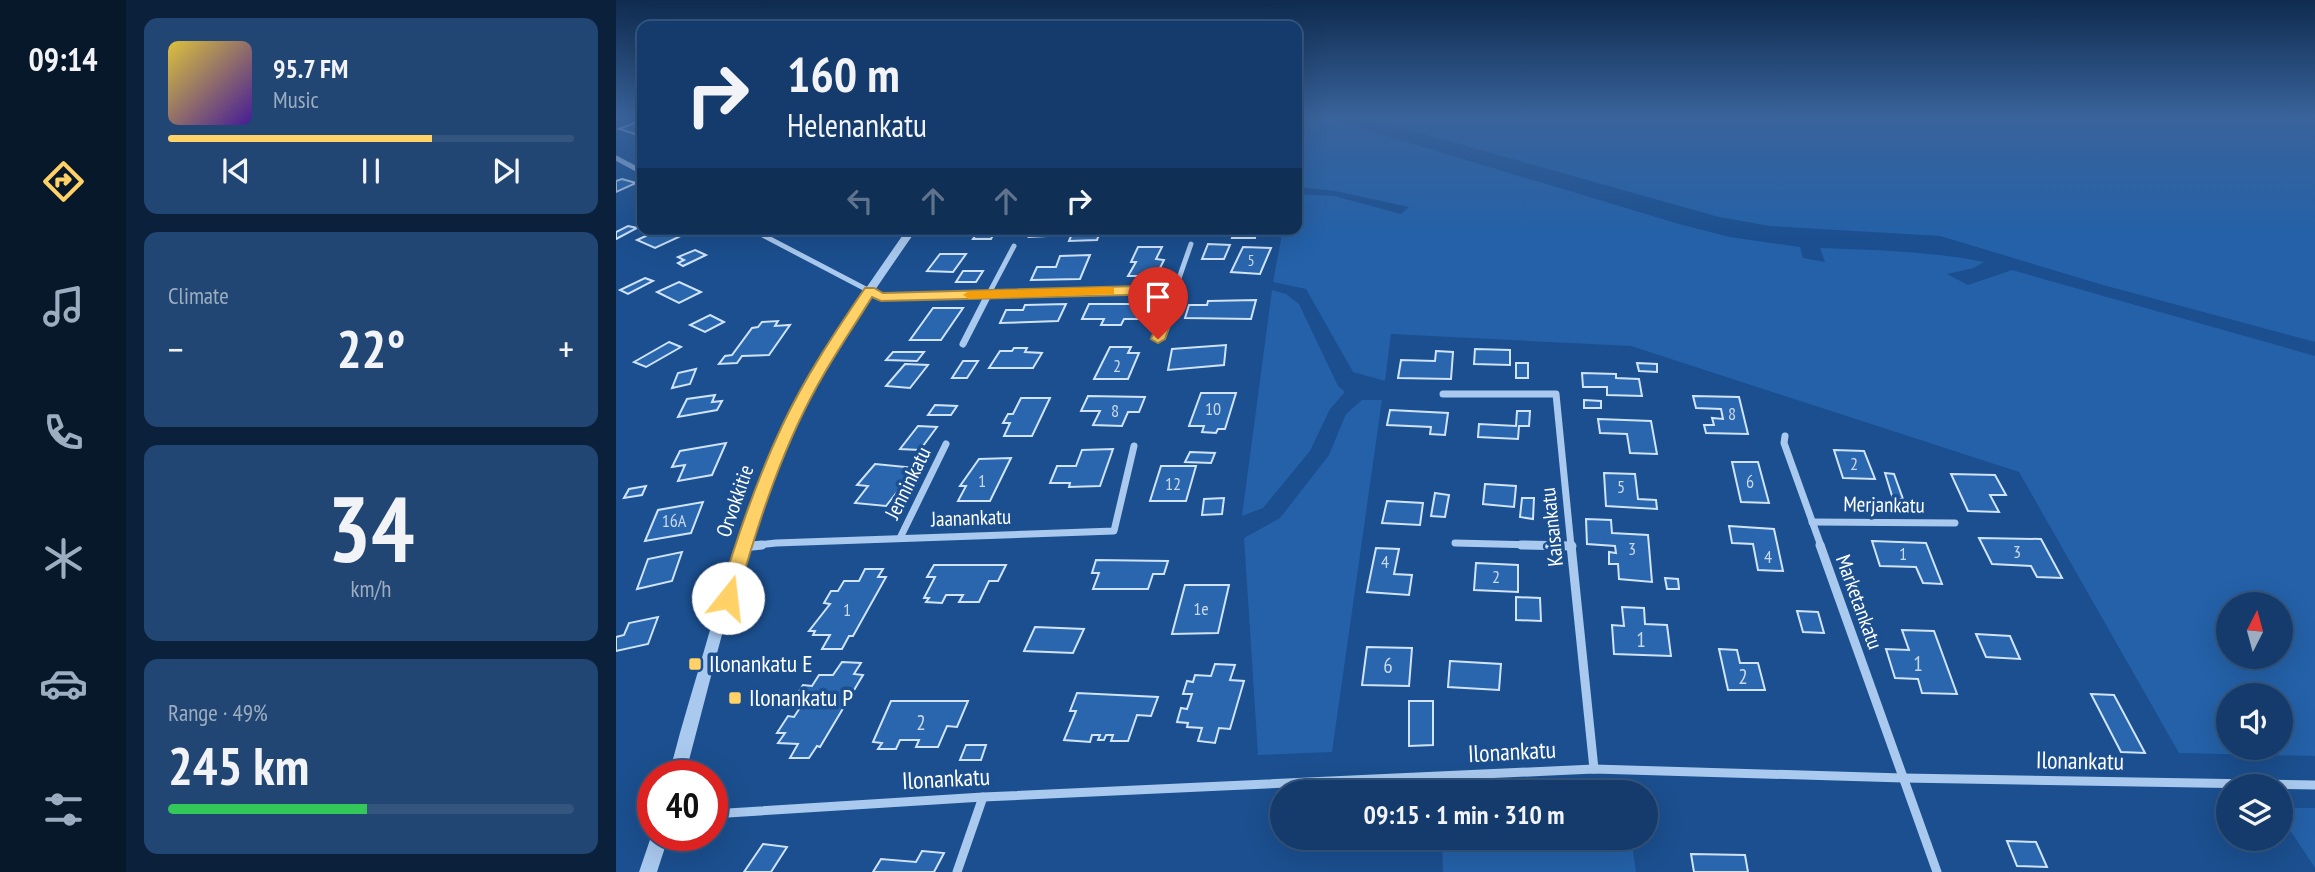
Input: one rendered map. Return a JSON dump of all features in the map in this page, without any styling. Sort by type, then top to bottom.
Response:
[{"type":"street","points":[[616,158],[637,169]]},
{"type":"street","points":[[763,235],[881,297],[1176,289]]},
{"type":"street","name":"Orvokkitie","points":[[681,760],[743,547],[789,427],[816,375],[908,235]]},
{"type":"street","points":[[1158,339],[1191,244]]},
{"type":"street","points":[[963,344],[1014,246]]},
{"type":"street","name":"Kaisankatu","points":[[1443,394],[1556,394],[1594,769]]},
{"type":"street","name":"Marketankatu","points":[[1784,436],[1784,443],[1937,872]]},
{"type":"street","name":"Jenninkatu","points":[[900,538],[946,444]]},
{"type":"street","name":"Jaanankatu","points":[[743,547],[776,543],[1114,531],[1133,446]]},
{"type":"street","name":"Merjankatu","points":[[1812,522],[1955,523]]},
{"type":"street","points":[[1455,542],[1572,546]]},
{"type":"street","name":"Ilonankatu","points":[[728,813],[983,797],[1594,769],[1903,778],[2315,785]]},
{"type":"street","points":[[957,872],[983,797]]},
{"type":"street","points":[[648,872],[655,851]]},
{"type":"shaded area","points":[[1302,157],[1455,157],[1679,224],[1730,237],[1800,247],[1803,258],[1825,262],[1820,248],[1882,250],[1964,258],[1984,262],[1974,268],[1947,274],[1968,285],[2012,270],[2315,356],[2315,756],[2293,756],[2293,683],[2216,683],[2216,754],[2179,753],[2019,472],[1631,346],[1391,334],[1385,381],[1353,372],[1306,289],[1273,282],[1282,235],[1302,235],[1302,194],[1334,196],[1401,214],[1409,207],[1335,191],[1302,188]]},
{"type":"shaded area","points":[[1505,157],[2315,157],[2315,342],[2103,285],[1940,236],[1770,226],[1719,217]]},
{"type":"shaded area","points":[[1272,290],[1286,294],[1299,304],[1338,386],[1345,392],[1330,409],[1310,451],[1263,508],[1242,516]]},
{"type":"shaded area","points":[[1362,400],[1382,400],[1332,752],[1258,755],[1244,538],[1280,518],[1329,455],[1346,414]]},
{"type":"shaded area","points":[[2293,808],[2315,808],[2315,868],[2293,835]]},
{"type":"shaded area","points":[[1442,850],[1633,850],[1636,872],[1443,872]]},
{"type":"building","points":[[622,179],[636,183],[616,192],[616,181]]},
{"type":"building","points":[[628,226],[637,228],[616,239],[616,232]]},
{"type":"building","points":[[648,235],[681,236],[655,248],[637,240]]},
{"type":"building","points":[[976,235],[993,235],[991,239],[973,239]]},
{"type":"building","points":[[1072,235],[1099,235],[1097,240],[1069,241]]},
{"type":"building","points":[[1233,235],[1256,235],[1255,238],[1232,238]]},
{"type":"building","points":[[1208,244],[1230,245],[1224,259],[1202,259]]},
{"type":"building","points":[[1138,247],[1162,247],[1156,259],[1164,260],[1156,276],[1128,276],[1136,262],[1131,262]]},
{"type":"building","points":[[1243,247],[1271,248],[1260,274],[1231,272]]},
{"type":"building","points":[[695,250],[706,255],[683,266],[678,263],[684,260],[678,257]]},
{"type":"building","points":[[940,254],[966,254],[953,272],[927,271]]},
{"type":"building","points":[[1090,255],[1080,279],[1031,280],[1037,267],[1056,267],[1060,256]]},
{"type":"building","points":[[963,271],[983,271],[976,282],[956,282]]},
{"type":"building","points":[[645,278],[653,281],[628,294],[620,290]]},
{"type":"building","points":[[679,282],[701,292],[679,303],[657,292]]},
{"type":"building","points":[[1256,300],[1251,319],[1185,318],[1189,305],[1207,305],[1208,301]]},
{"type":"building","points":[[1066,304],[1058,321],[1000,323],[1006,310],[1023,310],[1025,305]]},
{"type":"building","points":[[1089,304],[1149,304],[1143,319],[1124,319],[1121,325],[1101,325],[1104,319],[1082,319]]},
{"type":"building","points":[[933,308],[963,308],[941,340],[910,340]]},
{"type":"building","points":[[710,315],[724,322],[705,332],[690,325]]},
{"type":"building","points":[[778,321],[775,326],[790,325],[769,355],[742,356],[737,363],[719,364],[725,356],[732,355],[752,328],[758,327],[762,322]]},
{"type":"building","points":[[669,342],[681,347],[646,367],[634,362]]},
{"type":"building","points":[[1226,345],[1224,365],[1168,370],[1172,349]]},
{"type":"building","points":[[1110,347],[1131,347],[1128,353],[1139,353],[1128,379],[1094,379]]},
{"type":"building","points":[[1014,348],[1027,348],[1025,352],[1042,353],[1033,368],[989,368],[1000,351],[1012,351]]},
{"type":"building","points":[[1475,349],[1510,350],[1510,365],[1474,364]]},
{"type":"building","points":[[1436,351],[1453,352],[1451,379],[1398,378],[1401,360],[1435,361]]},
{"type":"building","points":[[893,352],[924,352],[917,361],[886,360]]},
{"type":"building","points":[[963,361],[978,361],[967,378],[952,378]]},
{"type":"building","points":[[1516,363],[1528,363],[1528,378],[1516,378]]},
{"type":"building","points":[[1637,363],[1657,364],[1657,372],[1639,371]]},
{"type":"building","points":[[905,364],[928,365],[910,388],[886,386]]},
{"type":"building","points":[[696,369],[690,384],[672,388],[678,373]]},
{"type":"building","points":[[1582,373],[1616,374],[1616,378],[1639,379],[1642,396],[1607,395],[1607,387],[1583,387]]},
{"type":"building","points":[[1201,393],[1236,393],[1225,429],[1218,429],[1216,433],[1202,432],[1204,426],[1189,426]]},
{"type":"building","points":[[715,395],[712,402],[722,401],[717,410],[678,417],[687,399]]},
{"type":"building","points":[[1088,396],[1145,397],[1139,412],[1128,412],[1122,426],[1093,425],[1100,411],[1081,411]]},
{"type":"building","points":[[1693,396],[1739,397],[1748,434],[1706,433],[1704,425],[1714,425],[1712,418],[1723,419],[1721,409],[1696,408]]},
{"type":"building","points":[[1021,398],[1050,398],[1032,436],[1004,436],[1010,423],[1003,423],[1008,414],[1013,414]]},
{"type":"building","points":[[1584,400],[1601,401],[1601,408],[1584,408]]},
{"type":"building","points":[[935,405],[957,406],[951,415],[928,415]]},
{"type":"building","points":[[1390,410],[1448,413],[1445,435],[1430,434],[1431,427],[1387,425]]},
{"type":"building","points":[[1517,411],[1530,411],[1529,426],[1519,426],[1518,439],[1478,437],[1479,424],[1516,426]]},
{"type":"building","points":[[1598,419],[1651,421],[1657,454],[1630,453],[1627,434],[1600,433]]},
{"type":"building","points":[[918,426],[937,427],[920,450],[900,449]]},
{"type":"building","points":[[726,443],[712,475],[678,481],[685,465],[672,467],[680,451]]},
{"type":"building","points":[[1113,449],[1100,486],[1069,487],[1070,483],[1050,483],[1057,466],[1076,466],[1082,450]]},
{"type":"building","points":[[1834,450],[1864,451],[1875,479],[1843,478]]},
{"type":"building","points":[[1190,452],[1215,453],[1211,463],[1185,462]]},
{"type":"building","points":[[1011,458],[990,501],[958,501],[966,486],[960,486],[979,459]]},
{"type":"building","points":[[1732,462],[1758,462],[1769,503],[1741,502]]},
{"type":"building","points":[[875,464],[916,468],[886,506],[855,503],[868,486],[857,485]]},
{"type":"building","points":[[1161,466],[1196,466],[1186,501],[1150,501]]},
{"type":"building","points":[[1604,473],[1635,474],[1638,499],[1656,500],[1657,509],[1606,506]]},
{"type":"building","points":[[1885,473],[1894,474],[1903,499],[1893,499]]},
{"type":"building","points":[[1951,474],[1995,475],[2006,495],[1990,495],[1999,512],[1968,511]]},
{"type":"building","points":[[1485,484],[1516,486],[1514,507],[1483,504]]},
{"type":"building","points":[[646,486],[642,495],[624,498],[629,489]]},
{"type":"building","points":[[1435,493],[1449,495],[1445,517],[1431,516]]},
{"type":"building","points":[[1224,498],[1222,514],[1202,515],[1204,499]]},
{"type":"building","points":[[1522,498],[1534,498],[1533,519],[1520,517]]},
{"type":"building","points":[[1387,501],[1423,503],[1420,525],[1382,523]]},
{"type":"building","points":[[703,502],[691,533],[645,541],[658,510]]},
{"type":"building","points":[[1586,519],[1611,520],[1612,533],[1648,535],[1652,582],[1619,579],[1618,564],[1609,564],[1609,552],[1616,553],[1615,546],[1587,544]]},
{"type":"building","points":[[1729,526],[1774,529],[1783,571],[1758,570],[1753,544],[1732,543]]},
{"type":"building","points":[[1979,538],[2041,539],[2062,578],[2037,577],[2031,566],[1992,564]]},
{"type":"building","points":[[1872,541],[1926,543],[1942,584],[1923,583],[1916,567],[1880,566]]},
{"type":"building","points":[[1376,548],[1399,549],[1394,574],[1412,575],[1409,595],[1367,592]]},
{"type":"building","points":[[682,552],[672,581],[637,589],[648,559]]},
{"type":"building","points":[[1096,560],[1168,561],[1164,574],[1153,574],[1148,589],[1093,589],[1099,573],[1092,573]]},
{"type":"building","points":[[1476,563],[1518,565],[1518,592],[1474,590]]},
{"type":"building","points":[[934,565],[1006,565],[998,581],[989,581],[979,602],[959,602],[963,595],[946,595],[942,603],[926,602],[929,598],[924,598],[935,577],[927,577]]},
{"type":"building","points":[[865,569],[883,569],[878,577],[886,577],[853,636],[849,636],[842,649],[822,649],[830,635],[813,635],[815,631],[809,631],[830,604],[824,603],[831,591],[838,591],[844,581],[859,581]]},
{"type":"building","points":[[1665,578],[1678,579],[1679,589],[1667,589]]},
{"type":"building","points":[[1185,585],[1229,585],[1218,633],[1172,634]]},
{"type":"building","points":[[1516,597],[1540,598],[1541,621],[1516,620]]},
{"type":"building","points":[[1622,607],[1644,608],[1645,624],[1667,625],[1671,656],[1614,654],[1612,625],[1624,626]]},
{"type":"building","points":[[1797,611],[1818,612],[1824,633],[1803,632]]},
{"type":"building","points":[[658,617],[648,644],[616,651],[616,637],[624,635],[629,623]]},
{"type":"building","points":[[1035,627],[1084,629],[1073,653],[1024,651]]},
{"type":"building","points":[[1902,630],[1934,631],[1957,694],[1922,693],[1918,679],[1895,678],[1886,649],[1909,650]]},
{"type":"building","points":[[1976,634],[2010,636],[2020,659],[1986,657]]},
{"type":"building","points":[[1367,647],[1412,648],[1409,686],[1362,685]]},
{"type":"building","points":[[1719,649],[1737,650],[1740,663],[1758,663],[1765,690],[1728,690]]},
{"type":"building","points":[[1450,661],[1501,664],[1499,690],[1448,687]]},
{"type":"building","points":[[842,662],[861,663],[854,674],[863,675],[820,747],[817,746],[809,758],[790,758],[798,744],[778,743],[785,733],[777,733],[788,716],[794,717],[803,703],[792,703],[803,685],[812,686],[819,675],[833,675]]},
{"type":"building","points":[[1215,664],[1235,665],[1230,680],[1244,681],[1230,729],[1219,728],[1215,743],[1198,741],[1202,728],[1187,727],[1188,723],[1177,722],[1181,708],[1187,709],[1192,694],[1183,694],[1187,681],[1193,682],[1195,675],[1211,676]]},
{"type":"building","points":[[1077,693],[1158,697],[1151,716],[1137,715],[1128,741],[1111,741],[1113,735],[1106,735],[1104,740],[1098,740],[1100,735],[1092,735],[1090,742],[1064,740],[1076,711],[1070,711]]},
{"type":"building","points":[[2091,694],[2114,695],[2145,753],[2121,752]]},
{"type":"building","points":[[891,701],[968,701],[957,727],[947,726],[938,747],[916,747],[919,740],[900,740],[896,749],[878,749],[882,743],[873,742]]},
{"type":"building","points":[[1409,701],[1433,701],[1433,745],[1409,746]]},
{"type":"building","points":[[966,745],[986,745],[981,760],[960,760]]},
{"type":"building","points":[[2007,841],[2036,842],[2047,867],[2017,866]]},
{"type":"building","points":[[763,844],[787,847],[771,872],[744,872]]},
{"type":"building","points":[[922,851],[944,853],[934,872],[873,872],[881,859],[916,862]]},
{"type":"building","points":[[1691,854],[1745,855],[1748,872],[1694,872]]},
{"type":"slow traffic","points":[[969,295],[1109,291]]},
{"type":"place","name":"Ilonankatu E","points":[[695,664]]},
{"type":"place","name":"Ilonankatu P","points":[[735,698]]},
{"type":"route","points":[[728,598],[743,547],[789,427],[816,375],[870,291],[881,297],[1176,289],[1158,339]]}]
